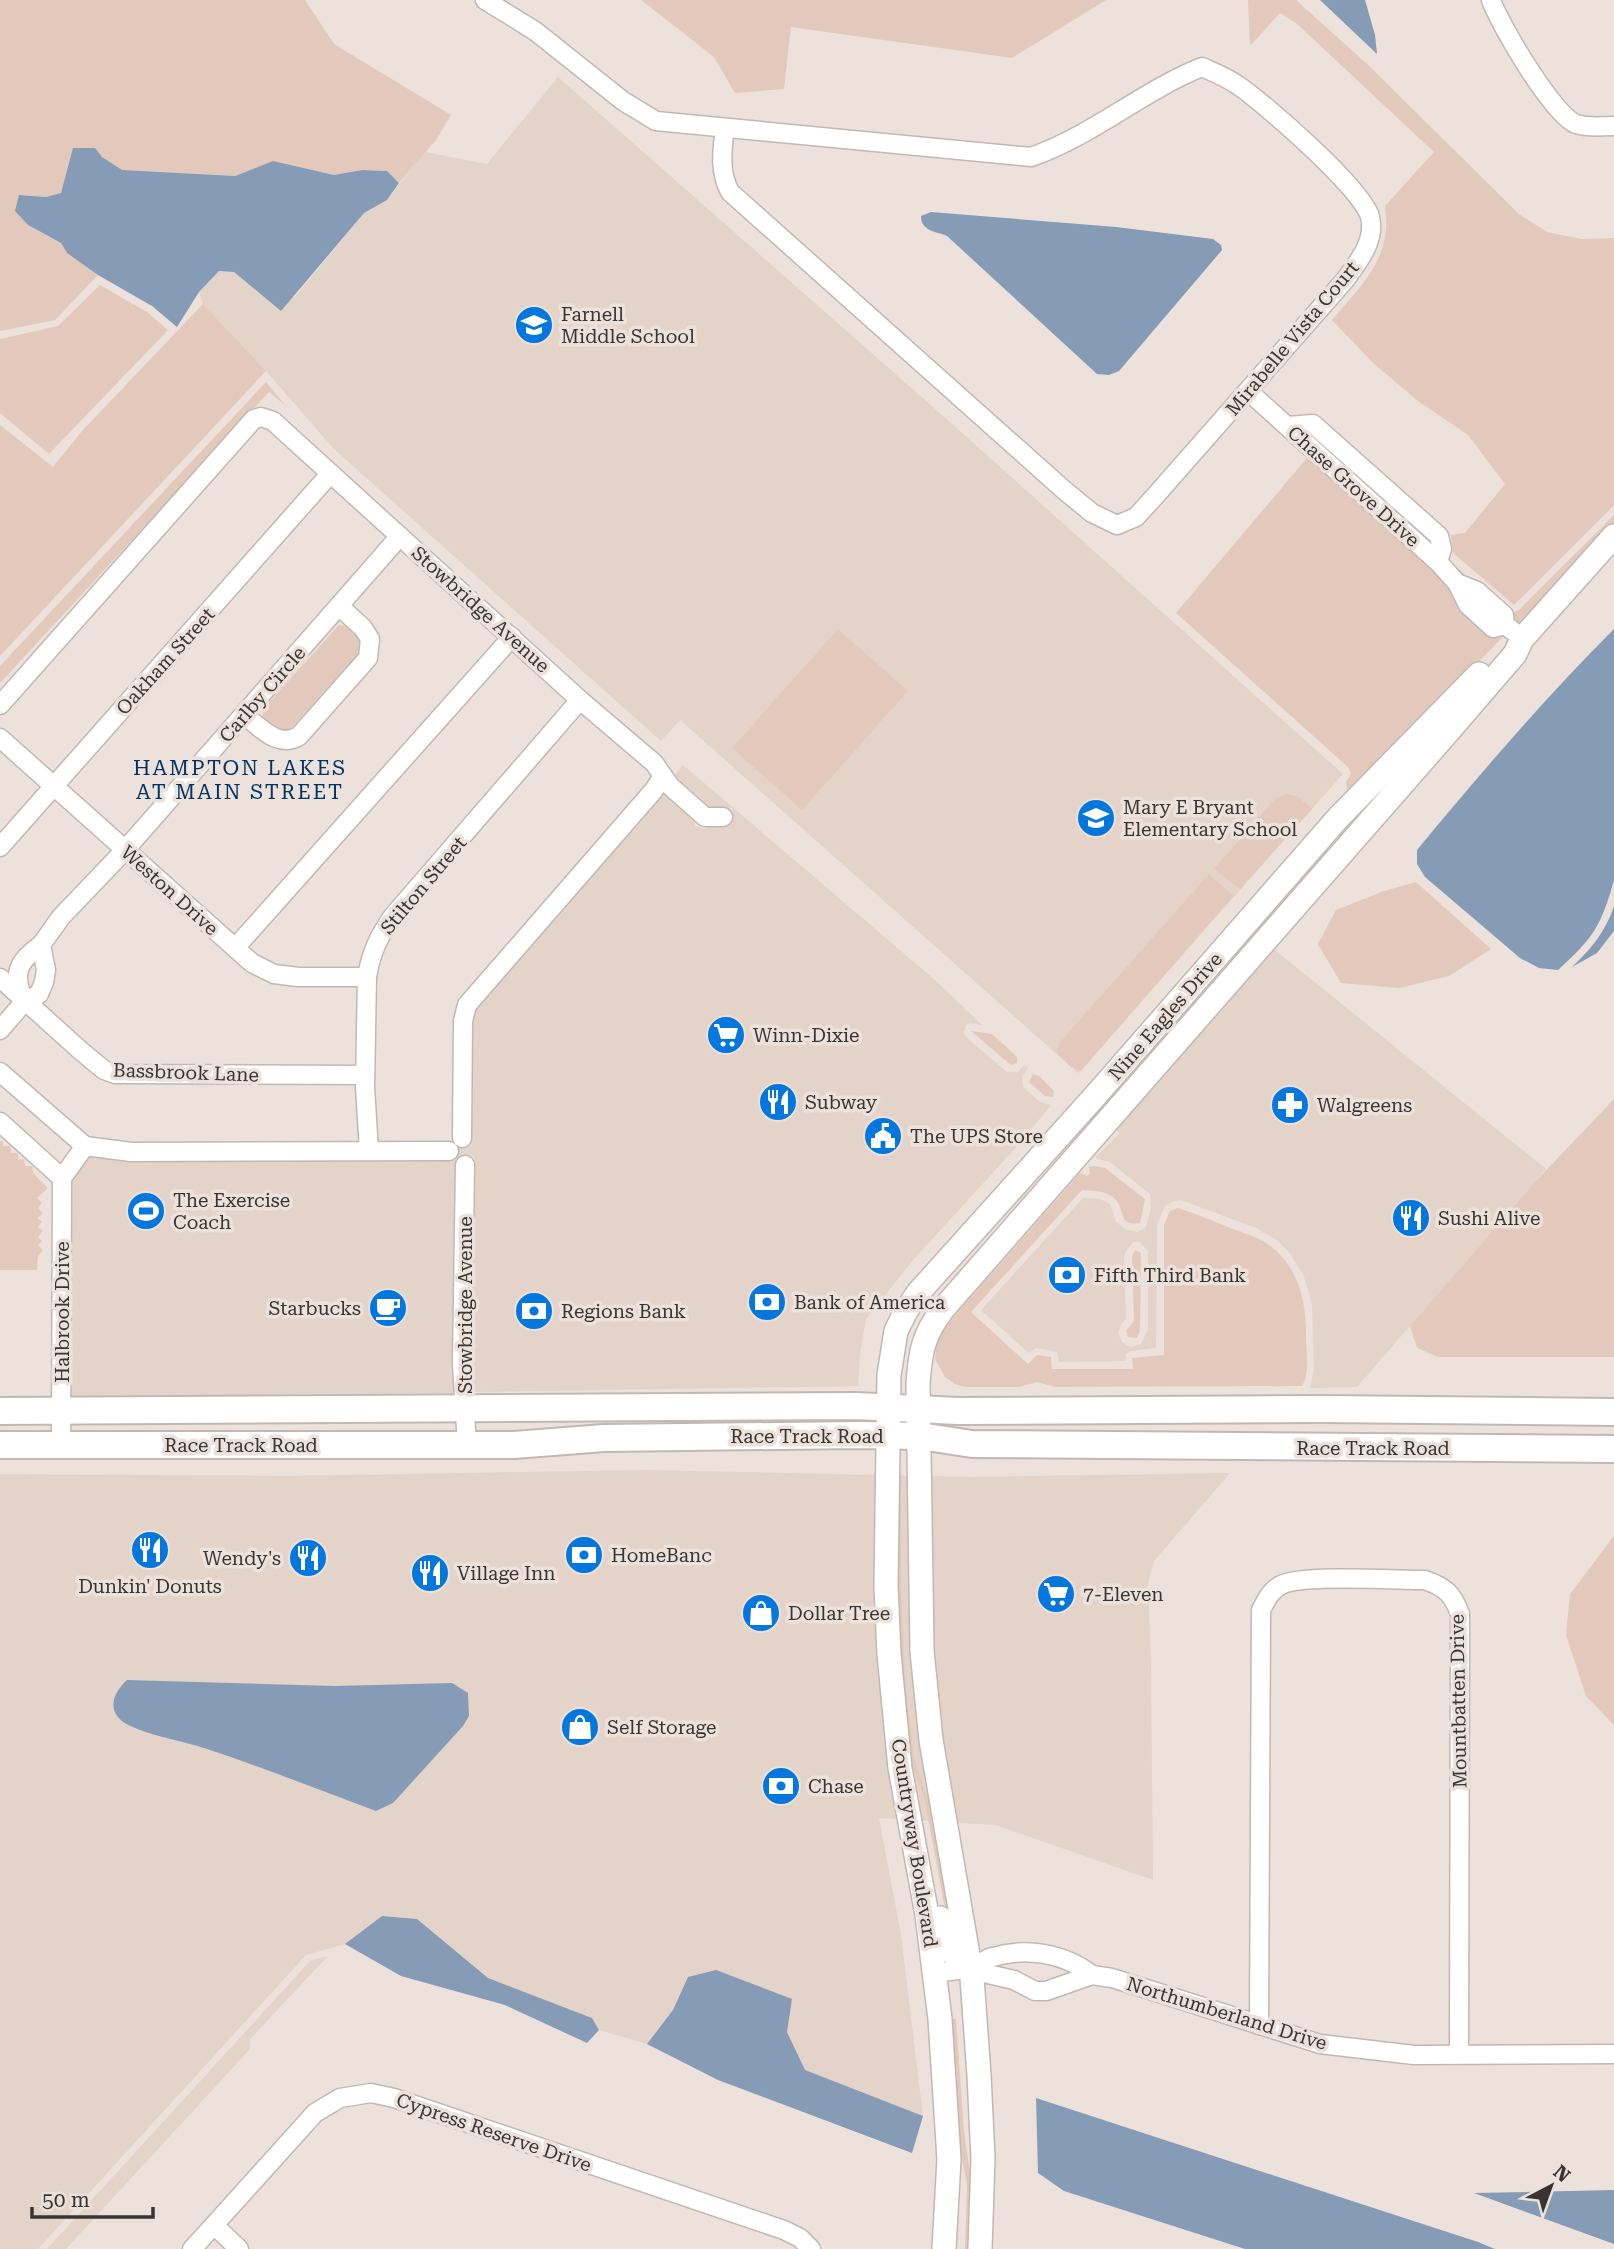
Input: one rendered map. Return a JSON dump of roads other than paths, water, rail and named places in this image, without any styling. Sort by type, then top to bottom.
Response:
[{"type":"main road","name":"Race Track Road","points":[[0,1411],[856,1406],[887,1408],[919,1424],[972,1444],[1200,1448],[1614,1449]]},
{"type":"main road","name":"Race Track Road","points":[[0,1445],[467,1446],[604,1438],[887,1436],[919,1424],[1323,1409],[1614,1412]]},
{"type":"main road","points":[[1200,1448],[1204,1439],[1219,1427],[1288,1424],[1305,1419],[1323,1409],[1335,1423],[1367,1447]]},
{"type":"street","name":"Mirabelle Vista Court","points":[[485,0],[535,31],[623,101],[656,121],[1031,157],[1054,149],[1116,115],[1176,77],[1202,66],[1250,94],[1315,151],[1355,191],[1370,218],[1368,242],[1364,253],[1345,280],[1248,391],[1136,517],[1117,525],[1092,513],[730,192],[723,179],[722,148],[725,128]]},
{"type":"street","points":[[1492,0],[1517,48],[1562,113],[1574,123],[1591,127],[1614,126]]},
{"type":"street","name":"Chase Grove Drive","points":[[1248,391],[1288,426],[1312,424],[1439,536],[1442,549],[1438,562],[1457,583],[1468,605],[1493,628],[1513,632]]},
{"type":"street","name":"Stowbridge Avenue","points":[[0,705],[254,419],[261,417],[273,421],[580,700],[654,763],[670,786],[714,817]]},
{"type":"street","name":"Oakham Street","points":[[0,848],[330,474]]},
{"type":"street","name":"Carlby Circle","points":[[24,1002],[16,980],[25,959],[41,945],[61,917],[125,850],[400,536]]},
{"type":"street","name":"Nine Eagles Drive","points":[[887,1436],[889,1375],[896,1331],[918,1293],[1096,1095],[1338,818],[1508,644],[1513,632],[1614,536]]},
{"type":"street","points":[[244,715],[271,736],[283,741],[292,740],[299,736],[368,658],[370,639],[363,628],[339,606]]},
{"type":"street","name":"Nine Eagles Drive","points":[[919,1424],[921,1349],[932,1323],[1515,654],[1513,632]]},
{"type":"street","points":[[235,948],[512,637]]},
{"type":"street","name":"Stilton Street","points":[[369,1151],[365,1076],[367,976],[378,938],[393,916],[580,700]]},
{"type":"street","name":"Weston Drive","points":[[0,738],[251,963],[274,974],[298,977],[367,976]]},
{"type":"street","points":[[0,1072],[85,1146],[131,1152],[369,1151],[456,1145],[463,1021],[467,1005],[654,790],[663,776]]},
{"type":"street","points":[[1338,818],[1356,834]]},
{"type":"street","points":[[0,1030],[24,1002],[39,993],[46,970],[41,945]]},
{"type":"street","name":"Bassbrook Lane","points":[[0,978],[104,1070],[116,1074],[365,1076]]},
{"type":"street","points":[[0,1122],[62,1178],[85,1146]]},
{"type":"street","name":"Stowbridge Avenue","points":[[466,1165],[462,1364],[467,1446]]},
{"type":"street","name":"Halbrook Drive","points":[[61,1445],[62,1178]]},
{"type":"street","name":"Countryway Boulevard","points":[[919,1424],[922,1651],[934,1760],[974,1967],[982,2194],[980,2249]]},
{"type":"street","name":"Countryway Boulevard","points":[[887,1436],[886,1586],[899,1759],[936,1973],[948,2137],[944,2249]]},
{"type":"street","name":"Mountbatten Drive","points":[[1259,2025],[1261,1611],[1270,1593],[1284,1583],[1317,1579],[1425,1580],[1448,1591],[1454,1597],[1460,1614],[1459,2054]]},
{"type":"street","points":[[899,1759],[917,1800],[947,1945],[957,1960],[988,1974],[1014,1980],[1035,1991],[1046,1991],[1091,1975]]},
{"type":"street","name":"Northumberland Drive","points":[[936,1973],[974,1967],[989,1957],[1022,1952],[1076,1962],[1091,1975],[1112,1978],[1320,2044],[1413,2055],[1614,2054]]},
{"type":"street","points":[[936,1973],[958,2004],[961,2016],[970,2129],[982,2194]]},
{"type":"street","name":"Cypress Reserve Drive","points":[[192,2249],[315,2113],[341,2098],[370,2093],[394,2098],[784,2230],[800,2238],[811,2249]]},
{"type":"street","points":[[948,2137],[959,2178],[961,2203],[958,2249]]},
{"type":"street","points":[[214,2225],[239,2249]]},
{"type":"water","points":[[1320,0],[1365,0],[1375,35],[1377,54]]},
{"type":"water","points":[[73,148],[95,148],[102,157],[122,170],[235,176],[273,161],[334,175],[362,170],[387,171],[399,183],[387,200],[364,213],[281,311],[234,272],[219,271],[199,292],[177,327],[152,306],[98,275],[67,253],[61,243],[28,225],[15,211],[19,195],[46,197],[61,193]]},
{"type":"water","points":[[931,212],[1116,227],[1213,239],[1221,245],[1222,250],[1119,371],[1109,375],[1097,374],[947,236],[926,228],[921,216]]},
{"type":"water","points":[[1614,629],[1614,880],[1605,909],[1588,939],[1558,970],[1539,968],[1520,958],[1425,877],[1417,864],[1417,850],[1513,737]]},
{"type":"water","points":[[1614,906],[1614,931],[1597,953],[1572,967],[1597,939]]},
{"type":"water","points":[[127,1680],[335,1686],[452,1683],[468,1693],[469,1716],[393,1803],[376,1811],[226,1755],[129,1725],[117,1716],[113,1705],[116,1694]]},
{"type":"water","points":[[382,1916],[417,1919],[488,1978],[592,2018],[599,2030],[587,2043],[505,2005],[401,1976],[345,1944]]},
{"type":"water","points":[[716,1970],[792,1999],[787,2032],[805,2070],[923,2116],[912,2153],[718,2080],[647,2044],[673,2010],[688,1977]]},
{"type":"water","points":[[1036,2098],[1495,2249],[1245,2249],[1064,2191],[1038,2173]]},
{"type":"water","points":[[1614,2190],[1614,2244],[1474,2193]]},
{"type":"place","name":"Farnell Middle School","points":[[534,325]]},
{"type":"place","name":"Mary E Bryant Elementary School","points":[[1096,818]]},
{"type":"place","name":"Winn-Dixie","points":[[726,1035]]},
{"type":"place","name":"Subway","points":[[778,1102]]},
{"type":"place","name":"Walgreens","points":[[1290,1105]]},
{"type":"place","name":"The UPS Store","points":[[883,1136]]},
{"type":"place","name":"The Exercise Coach","points":[[146,1211]]},
{"type":"place","name":"Sushi Alive","points":[[1411,1218]]},
{"type":"place","name":"Fifth Third Bank","points":[[1067,1275]]},
{"type":"place","name":"Bank of America","points":[[767,1302]]},
{"type":"place","name":"Starbucks","points":[[388,1308]]},
{"type":"place","name":"Regions Bank","points":[[534,1311]]},
{"type":"place","name":"Dunkin' Donuts","points":[[150,1550]]},
{"type":"place","name":"HomeBanc","points":[[584,1555]]},
{"type":"place","name":"Wendy's","points":[[308,1558]]},
{"type":"place","name":"Village Inn","points":[[430,1573]]},
{"type":"place","name":"7-Eleven","points":[[1056,1594]]},
{"type":"place","name":"Dollar Tree","points":[[761,1613]]},
{"type":"place","name":"Self Storage","points":[[580,1727]]},
{"type":"place","name":"Chase","points":[[781,1786]]},
{"type":"district","name":"HAMPTON LAKES AT MAIN STREET","points":[[240,780]]}]
